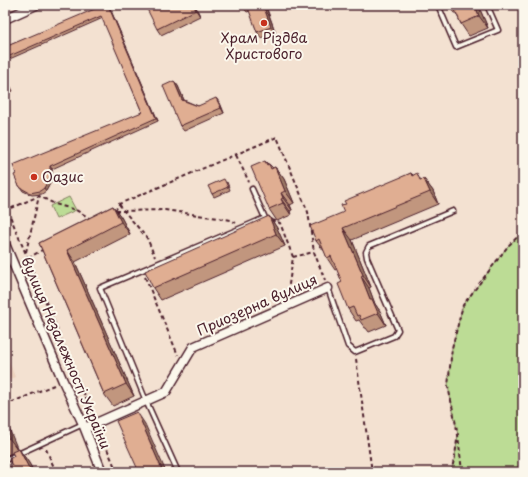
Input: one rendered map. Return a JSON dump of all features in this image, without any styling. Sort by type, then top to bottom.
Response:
[{"type":"street","points":[[5,19],[36,5]]},
{"type":"street","name":"вулиця Незалежності України","points":[[5,244],[63,381],[84,426],[102,472]]},
{"type":"street","name":"Приозерна вулиця","points":[[84,426],[96,423],[166,392],[193,347],[328,288]]},
{"type":"lane","points":[[438,5],[456,47],[498,30],[487,5]]},
{"type":"lane","points":[[178,472],[146,401],[100,288],[265,218],[252,189]]},
{"type":"lane","points":[[328,288],[348,346],[355,352],[394,336],[398,330],[367,258],[366,252],[369,246],[452,211]]},
{"type":"lane","points":[[5,460],[84,426]]},
{"type":"path","points":[[242,227],[231,220],[166,210],[115,211],[119,204],[277,138],[308,212],[314,252],[328,288]]},
{"type":"path","points":[[236,155],[252,189]]},
{"type":"path","points":[[26,253],[39,196]]},
{"type":"path","points":[[6,210],[39,196],[55,204],[76,210],[95,222]]},
{"type":"path","points":[[5,204],[6,210],[26,253],[117,472]]},
{"type":"path","points":[[119,204],[147,238],[157,264]]},
{"type":"path","points":[[265,218],[280,223],[293,257],[288,291],[276,302]]},
{"type":"path","points":[[462,472],[458,435],[448,386],[452,348],[463,305],[508,246],[523,232]]},
{"type":"path","points":[[28,258],[48,247]]},
{"type":"path","points":[[293,257],[314,252]]},
{"type":"path","points":[[142,270],[182,365]]},
{"type":"path","points":[[355,352],[372,472]]},
{"type":"path","points":[[5,406],[63,381]]},
{"type":"path","points":[[450,472],[455,456],[458,435]]},
{"type":"path","points":[[44,442],[56,472]]},
{"type":"shaded area","points":[[5,351],[15,377],[5,381]]},
{"type":"green space","points":[[69,197],[76,210],[56,219],[50,206]]},
{"type":"green space","points":[[523,232],[523,472],[451,472],[458,435],[448,386],[452,348],[463,305],[508,246]]},
{"type":"building","points":[[104,5],[108,5],[156,118],[50,166],[50,177],[44,188],[40,191],[30,193],[21,188],[18,184],[14,175],[16,174],[13,165],[142,112],[101,16],[5,58],[5,47]]},
{"type":"building","points":[[145,5],[193,5],[196,10],[157,29]]},
{"type":"building","name":"Храм Різдва Христового","points":[[247,5],[263,5],[271,27],[257,32]]},
{"type":"building","points":[[453,5],[475,5],[479,16],[461,24]]},
{"type":"building","points":[[5,77],[11,89],[5,91]]},
{"type":"building","points":[[174,81],[182,100],[198,106],[216,98],[221,108],[180,126],[163,86]]},
{"type":"building","points":[[265,161],[267,165],[269,164],[271,169],[275,167],[285,191],[281,193],[283,203],[269,209],[251,167]]},
{"type":"building","points":[[411,173],[412,176],[417,173],[420,180],[424,179],[430,192],[343,228],[363,275],[361,276],[370,299],[372,299],[378,313],[361,320],[359,315],[357,316],[353,307],[348,309],[338,284],[342,282],[331,256],[327,258],[319,239],[316,241],[310,226],[344,212],[341,205],[346,204],[344,201]]},
{"type":"building","points":[[224,179],[228,187],[212,194],[208,186]]},
{"type":"building","points":[[113,206],[121,222],[67,250],[126,384],[104,394],[39,243]]},
{"type":"building","points":[[269,216],[276,234],[153,288],[145,271]]},
{"type":"building","points":[[137,412],[163,472],[139,472],[116,421]]},
{"type":"building","points":[[5,428],[9,438],[5,440]]},
{"type":"building","points":[[19,449],[31,472],[6,472],[5,469],[12,466],[9,459],[14,456],[12,452]]},
{"type":"place","name":"Храм Різдва Христового","points":[[264,23]]},
{"type":"place","name":"Оазис","points":[[34,177]]}]
